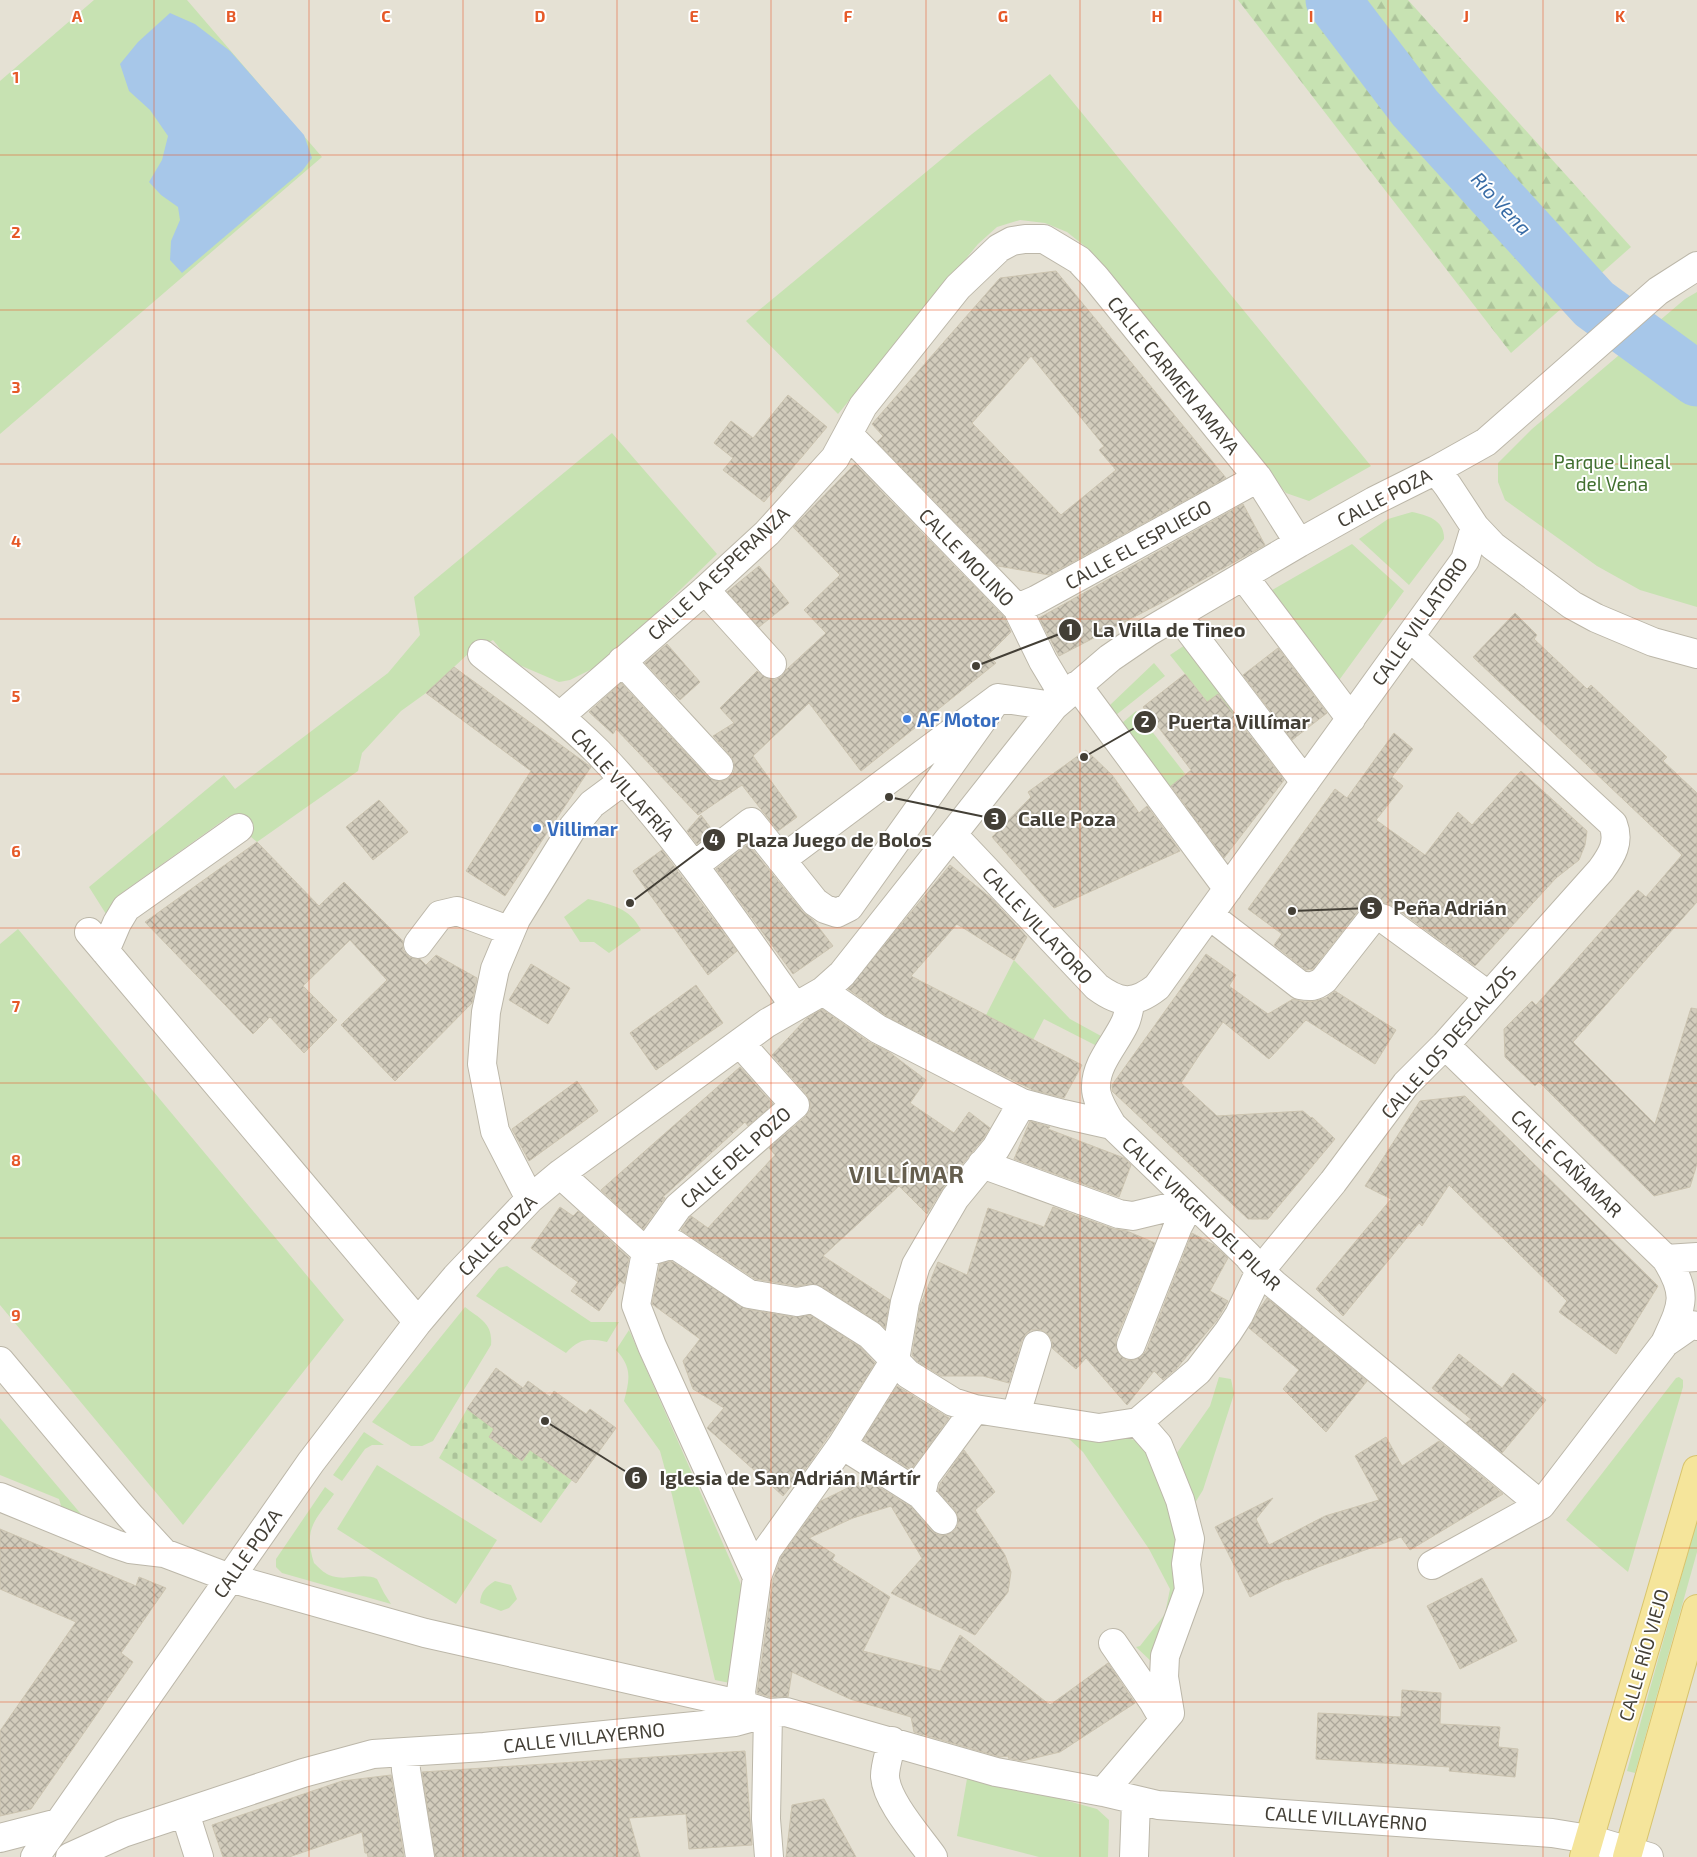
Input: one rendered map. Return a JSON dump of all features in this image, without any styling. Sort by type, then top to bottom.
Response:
[{"type":"main road","name":"CALLE RÍO VIEJO","points":[[1587,1848],[1697,1470]]},
{"type":"main road","name":"CALLE RÍO VIEJO","points":[[1635,1855],[1697,1609]]},
{"type":"street","name":"CALLE LA ESPERANZA","points":[[560,716],[622,660],[705,590],[767,533],[835,458],[864,406],[958,287],[999,248],[1012,241],[1025,239]]},
{"type":"street","name":"CALLE CARMEN AMAYA","points":[[1025,239],[1044,239],[1079,260],[1095,277],[1258,478],[1300,543]]},
{"type":"street","name":"CALLE POZA","points":[[35,1857],[311,1462],[418,1322],[456,1278],[530,1199],[560,1174],[767,1023],[823,991],[842,974],[1065,696],[1110,658],[1148,632],[1300,543],[1374,501],[1486,442],[1658,291],[1697,266]]},
{"type":"street","name":"CALLE MOLINO","points":[[848,434],[1017,608],[1042,662],[1065,696]]},
{"type":"street","points":[[1436,470],[1475,527],[1493,546],[1572,605],[1596,618],[1653,642],[1697,654]]},
{"type":"street","name":"CALLE EL ESPLIEGO","points":[[1017,608],[1036,600],[1258,478]]},
{"type":"street","name":"CALLE VILLATORO","points":[[953,835],[1096,987],[1113,997],[1131,1001],[1145,997],[1157,987],[1214,919],[1228,889],[1465,560],[1475,527]]},
{"type":"street","points":[[1244,577],[1351,719]]},
{"type":"street","points":[[705,590],[772,664]]},
{"type":"street","points":[[1190,631],[1305,782]]},
{"type":"street","name":"CALLE LOS DESCALZOS","points":[[1138,1422],[1198,1370],[1232,1327],[1260,1271],[1333,1182],[1406,1084],[1446,1045],[1488,995],[1601,870],[1612,854],[1616,839],[1613,824],[1410,637]]},
{"type":"street","name":"CALLE VILLAFRÍA","points":[[482,654],[560,716],[598,753],[623,781],[694,866],[795,1008]]},
{"type":"street","points":[[622,660],[719,766]]},
{"type":"street","points":[[781,860],[998,698],[1065,696],[1228,889]]},
{"type":"street","points":[[694,866],[751,822],[815,902],[825,909],[837,913],[849,907],[998,698]]},
{"type":"street","points":[[530,1199],[495,1131],[482,1064],[488,1003],[495,969],[514,925],[573,827],[592,804],[623,781]]},
{"type":"street","points":[[239,828],[126,908],[117,923],[97,942],[418,1322]]},
{"type":"street","points":[[418,944],[440,915],[457,911],[514,925]]},
{"type":"street","points":[[1214,919],[1300,984],[1309,987],[1317,985],[1324,980],[1371,920],[1378,917],[1384,918],[1488,995]]},
{"type":"street","name":"CALLE VIRGEN DEL PILAR","points":[[823,991],[878,1029],[1022,1103],[1112,1125],[1248,1256],[1260,1271],[1376,1370],[1541,1505]]},
{"type":"street","points":[[1112,1125],[1100,1102],[1095,1087],[1104,1062],[1125,1023],[1131,1001]]},
{"type":"street","name":"CALLE DEL POZO","points":[[646,1252],[678,1207],[794,1105],[740,1043]]},
{"type":"street","name":"CALLE CAÑAMAR","points":[[1446,1045],[1666,1259]]},
{"type":"street","points":[[769,1857],[755,1709],[741,1692],[757,1577],[767,1550],[842,1445],[895,1360],[905,1302],[916,1265],[955,1198],[996,1148],[1022,1103]]},
{"type":"street","points":[[982,1164],[1119,1214],[1133,1216],[1191,1202]]},
{"type":"street","points":[[560,1174],[646,1252]]},
{"type":"street","points":[[1131,1344],[1178,1226],[1191,1202]]},
{"type":"street","points":[[646,1252],[674,1244],[749,1294],[797,1302],[813,1299],[870,1335],[908,1374],[953,1402],[975,1409],[1099,1428],[1138,1422],[1158,1445],[1180,1500],[1190,1539],[1186,1564],[1189,1590],[1165,1656],[1164,1677],[1170,1713],[1103,1792]]},
{"type":"street","points":[[646,1252],[636,1305],[757,1577]]},
{"type":"street","points":[[1432,1565],[1541,1505],[1665,1343],[1678,1314],[1682,1296],[1678,1278],[1666,1259],[1697,1257]]},
{"type":"street","points":[[1665,1343],[1691,1325],[1697,1326]]},
{"type":"street","points":[[1016,1414],[1038,1345]]},
{"type":"street","points":[[0,1361],[130,1516],[164,1553]]},
{"type":"street","points":[[921,1495],[925,1477],[975,1409]]},
{"type":"street","points":[[842,1445],[921,1495],[943,1520]]},
{"type":"street","points":[[0,1497],[115,1544],[137,1550],[164,1553],[230,1578],[426,1633],[755,1709]]},
{"type":"street","points":[[1113,1643],[1164,1720]]},
{"type":"street","name":"CALLE VILLAYERNO","points":[[70,1857],[123,1833],[326,1766],[373,1754],[484,1747],[735,1722],[755,1709],[786,1712],[996,1772],[1103,1792],[1158,1806],[1544,1832],[1587,1848]]},
{"type":"street","points":[[892,1741],[885,1774],[886,1784],[896,1806],[933,1857]]},
{"type":"street","points":[[405,1752],[406,1770],[420,1857]]},
{"type":"street","points":[[1134,1857],[1136,1801]]},
{"type":"street","points":[[185,1813],[199,1857]]},
{"type":"street","points":[[0,1838],[58,1823]]},
{"type":"street","name":"CALLE RÍO VIEJO","points":[[1587,1848],[1635,1855]]},
{"type":"shaded area","points":[[0,0],[1697,0],[1697,1857],[0,1857]]},
{"type":"green space","points":[[94,0],[187,0],[322,157],[0,434],[0,81]]},
{"type":"green space","points":[[1238,0],[1408,0],[1631,247],[1511,353]]},
{"type":"green space","points":[[1050,74],[1371,466],[1309,501],[1286,493],[1087,248],[1067,232],[1045,223],[1020,220],[997,227],[978,244],[838,414],[746,321],[972,134]]},
{"type":"green space","name":"Parque Lineal del Vena","points":[[1697,292],[1697,607],[1640,590],[1597,566],[1505,500],[1498,482],[1498,463],[1532,429],[1685,299]]},
{"type":"green space","points":[[612,433],[717,554],[606,662],[570,680],[559,682],[510,661],[493,640],[469,653],[426,693],[401,711],[362,753],[358,771],[257,842],[228,817],[116,897],[106,914],[89,887],[224,775],[235,789],[388,673],[420,635],[414,597]]},
{"type":"green space","points":[[1412,512],[1429,517],[1438,523],[1442,527],[1444,539],[1409,585],[1359,539],[1388,519]]},
{"type":"green space","points":[[1352,544],[1404,591],[1337,683],[1267,593]]},
{"type":"green space","points":[[1191,641],[1251,720],[1233,734],[1170,655]]},
{"type":"green space","points":[[1154,663],[1165,676],[1116,715],[1109,706]]},
{"type":"green space","points":[[1136,711],[1186,775],[1169,788],[1122,723]]},
{"type":"green space","points":[[588,899],[619,908],[631,916],[641,930],[609,953],[594,942],[580,942],[564,917]]},
{"type":"green space","points":[[18,929],[344,1320],[183,1525],[0,1305],[0,944]]},
{"type":"green space","points":[[1014,960],[1070,1019],[1101,1036],[1095,1045],[1044,1019],[1033,1040],[986,1015]]},
{"type":"green space","points":[[507,1266],[591,1322],[619,1322],[607,1342],[585,1340],[576,1344],[566,1353],[476,1296],[499,1268]]},
{"type":"green space","points":[[465,1307],[488,1326],[491,1345],[433,1441],[422,1446],[411,1446],[372,1422]]},
{"type":"green space","points":[[629,1330],[742,1587],[730,1683],[715,1680],[660,1451],[624,1401],[628,1386],[628,1374],[625,1362],[616,1350]]},
{"type":"green space","points":[[1219,1377],[1231,1379],[1234,1394],[1203,1490],[1193,1506],[1174,1457],[1210,1406]]},
{"type":"green space","points":[[1679,1377],[1683,1380],[1683,1387],[1628,1572],[1566,1520],[1676,1378]]},
{"type":"green space","points":[[467,1409],[494,1429],[489,1437],[522,1461],[530,1450],[572,1480],[541,1523],[439,1458]]},
{"type":"green space","points":[[0,1418],[86,1520],[63,1512],[59,1499],[0,1475]]},
{"type":"green space","points":[[364,1432],[384,1445],[372,1445],[365,1449],[342,1481],[333,1475]]},
{"type":"green space","points":[[1119,1436],[1138,1441],[1156,1464],[1177,1514],[1180,1584],[1154,1664],[1136,1647],[1140,1646],[1165,1614],[1170,1589],[1149,1549],[1083,1452],[1067,1437]]},
{"type":"green space","points":[[377,1465],[497,1540],[456,1604],[337,1529]]},
{"type":"green space","points":[[325,1487],[334,1494],[316,1518],[310,1533],[314,1563],[325,1573],[335,1577],[366,1576],[377,1579],[391,1604],[282,1573],[276,1567],[276,1559]]},
{"type":"green space","points":[[1697,1520],[1697,1552],[1635,1773],[1627,1771]]},
{"type":"green space","points":[[495,1581],[511,1585],[517,1599],[509,1608],[501,1611],[480,1603],[484,1590]]},
{"type":"green space","points":[[968,1773],[1097,1809],[1109,1820],[1108,1857],[1039,1857],[957,1836]]},
{"type":"water","points":[[170,13],[195,24],[230,51],[304,135],[312,158],[302,171],[182,273],[170,260],[171,241],[180,220],[178,207],[161,195],[149,182],[162,160],[168,136],[150,110],[129,91],[120,64],[138,42]]},
{"type":"building","points":[[1056,271],[1226,478],[1049,575],[998,566],[877,442],[883,436],[872,424],[1000,278]],"holes":[[[1031,356],[1104,446],[1099,450],[1116,470],[1061,515],[972,423]]]},
{"type":"building","points":[[788,395],[827,427],[764,502],[723,470],[733,458],[714,443],[731,421],[753,438]]},
{"type":"building","points":[[855,464],[1004,617],[1011,632],[988,655],[996,663],[861,771],[809,703],[753,756],[797,817],[778,831],[742,785],[698,815],[616,729],[613,734],[589,712],[621,683],[708,777],[715,781],[723,781],[729,778],[734,771],[734,762],[713,736],[734,723],[720,708],[757,671],[768,679],[775,680],[782,676],[826,633],[804,610],[840,575],[793,527]]},
{"type":"building","points":[[1243,504],[1265,545],[1161,603],[1059,656],[1039,618]]},
{"type":"building","points":[[759,566],[789,603],[759,627],[727,592]]},
{"type":"building","points":[[1515,613],[1537,635],[1534,639],[1587,689],[1591,685],[1667,757],[1663,761],[1697,793],[1697,902],[1573,1042],[1655,1124],[1691,1008],[1697,1009],[1697,1164],[1690,1187],[1654,1196],[1539,1082],[1535,1086],[1505,1057],[1504,1029],[1532,1001],[1536,1005],[1638,890],[1646,897],[1682,855],[1473,657]]},
{"type":"building","points":[[667,644],[700,682],[680,700],[645,663]]},
{"type":"building","points":[[1278,648],[1327,713],[1292,740],[1243,675]]},
{"type":"building","points":[[454,667],[591,767],[505,896],[466,871],[531,771],[426,693]]},
{"type":"building","points":[[1185,674],[1207,702],[1218,694],[1284,780],[1224,858],[1171,786],[1191,770],[1143,707]]},
{"type":"building","points":[[1394,733],[1413,749],[1392,777],[1403,786],[1376,820],[1425,855],[1458,812],[1472,825],[1521,771],[1587,831],[1585,845],[1579,860],[1556,878],[1475,966],[1393,906],[1383,902],[1369,902],[1359,910],[1313,969],[1306,970],[1274,945],[1282,934],[1248,909],[1335,789],[1347,798]]},
{"type":"building","points":[[1086,750],[1112,775],[1139,813],[1147,806],[1180,851],[1054,908],[992,837],[1031,797],[1028,792]]},
{"type":"building","points":[[379,800],[408,832],[373,860],[346,827]]},
{"type":"building","points":[[701,815],[713,831],[697,844],[687,831]]},
{"type":"building","points":[[257,842],[319,906],[344,882],[403,941],[403,950],[409,957],[420,959],[426,965],[436,955],[477,978],[472,1003],[395,1081],[341,1025],[387,980],[350,940],[303,986],[337,1020],[304,1053],[270,1017],[253,1034],[145,922]]},
{"type":"building","points":[[748,844],[833,946],[793,974],[716,869]]},
{"type":"building","points":[[662,850],[737,951],[708,975],[633,871]]},
{"type":"building","points":[[950,865],[991,898],[1027,937],[1014,960],[957,924],[911,976],[1082,1065],[1064,1098],[1033,1090],[970,1059],[886,1016],[848,989]]},
{"type":"building","points":[[1206,954],[1236,975],[1229,986],[1268,1014],[1293,999],[1305,1002],[1316,1001],[1326,998],[1335,991],[1396,1030],[1375,1064],[1306,1020],[1269,1059],[1223,1022],[1200,1054],[1181,1083],[1217,1116],[1303,1111],[1335,1139],[1268,1219],[1248,1219],[1112,1091],[1112,1085]]},
{"type":"building","points":[[531,964],[570,988],[548,1024],[509,1000]]},
{"type":"building","points":[[696,985],[723,1023],[656,1070],[630,1033]]},
{"type":"building","points":[[822,1009],[869,1042],[889,1052],[926,1080],[910,1103],[954,1133],[969,1112],[990,1128],[943,1188],[927,1214],[899,1186],[823,1256],[890,1300],[885,1328],[821,1286],[810,1284],[797,1286],[755,1279],[681,1230],[691,1216],[708,1228],[775,1155],[769,1148],[805,1117],[810,1110],[810,1102],[807,1095],[772,1055],[807,1018]]},
{"type":"building","points":[[740,1067],[773,1104],[748,1126],[745,1122],[663,1197],[665,1198],[643,1229],[601,1190]]},
{"type":"building","points":[[577,1081],[598,1111],[529,1161],[512,1129]]},
{"type":"building","points":[[1465,1096],[1658,1286],[1616,1354],[1559,1312],[1567,1301],[1449,1185],[1422,1226],[1419,1223],[1343,1316],[1316,1289],[1391,1199],[1365,1186],[1420,1101]]},
{"type":"building","points":[[1030,1121],[1050,1127],[1048,1129],[1124,1158],[1131,1165],[1119,1197],[1014,1159]]},
{"type":"building","points":[[560,1207],[573,1216],[578,1211],[629,1258],[624,1284],[620,1281],[599,1311],[571,1291],[578,1282],[531,1248]]},
{"type":"building","points":[[1053,1207],[1114,1229],[1127,1231],[1155,1243],[1116,1339],[1116,1347],[1119,1354],[1126,1360],[1134,1360],[1146,1351],[1192,1233],[1214,1245],[1228,1258],[1210,1291],[1228,1301],[1217,1320],[1177,1368],[1163,1380],[1154,1371],[1127,1405],[1086,1358],[1076,1369],[1052,1348],[1052,1341],[1049,1335],[1041,1330],[1031,1330],[1022,1340],[1009,1383],[983,1376],[941,1376],[918,1362],[912,1355],[920,1306],[938,1262],[967,1275],[988,1208],[1044,1227]]},
{"type":"building","points":[[671,1261],[746,1309],[794,1317],[810,1315],[860,1347],[875,1363],[834,1428],[807,1467],[783,1496],[707,1428],[724,1408],[693,1389],[683,1361],[700,1339],[652,1304],[660,1264]]},
{"type":"building","points":[[1267,1298],[1367,1381],[1326,1432],[1283,1389],[1299,1370],[1249,1328]]},
{"type":"building","points":[[1459,1354],[1502,1388],[1513,1373],[1546,1400],[1502,1453],[1466,1423],[1471,1419],[1432,1388]]},
{"type":"building","points":[[496,1368],[523,1388],[528,1381],[550,1397],[554,1391],[586,1414],[590,1409],[616,1428],[576,1483],[530,1450],[522,1461],[489,1437],[494,1429],[467,1409]]},
{"type":"building","points":[[897,1386],[949,1418],[911,1470],[863,1440]]},
{"type":"building","points":[[1386,1437],[1402,1466],[1439,1441],[1503,1494],[1410,1550],[1401,1537],[1287,1579],[1250,1597],[1215,1527],[1273,1498],[1256,1519],[1269,1545],[1325,1516],[1379,1500],[1355,1456]]},
{"type":"building","points":[[964,1450],[995,1492],[975,1510],[1005,1555],[1011,1572],[1008,1592],[975,1635],[891,1593],[922,1558],[891,1506],[853,1518],[809,1538],[835,1555],[832,1560],[890,1597],[863,1651],[940,1671],[960,1635],[1050,1705],[1108,1663],[1135,1703],[1060,1752],[1022,1761],[1008,1758],[1009,1756],[1000,1757],[914,1732],[911,1717],[850,1699],[792,1672],[788,1697],[770,1697],[757,1693],[773,1580],[781,1557],[821,1501],[866,1479],[911,1507],[932,1531],[938,1535],[947,1535],[954,1531],[958,1525],[958,1517],[955,1510],[938,1491],[940,1484]]},
{"type":"building","points":[[0,1529],[136,1586],[139,1577],[166,1588],[121,1653],[133,1662],[31,1809],[0,1816],[0,1731],[76,1622],[0,1589]]},
{"type":"building","points":[[1482,1578],[1517,1641],[1460,1669],[1427,1606]]},
{"type":"building","points":[[1402,1690],[1441,1693],[1440,1724],[1500,1727],[1498,1747],[1518,1749],[1515,1777],[1449,1771],[1450,1767],[1316,1759],[1318,1713],[1401,1717]]},
{"type":"building","points":[[745,1751],[752,1845],[689,1849],[686,1814],[629,1818],[640,1857],[435,1857],[422,1772]]},
{"type":"building","points":[[391,1775],[404,1857],[368,1857],[367,1853],[365,1853],[362,1832],[289,1857],[223,1857],[212,1825],[342,1781]]},
{"type":"building","points":[[824,1799],[856,1857],[786,1857],[792,1805]]},
{"type":"waterway","name":"Río Vena","points":[[1333,0],[1415,108],[1594,304],[1697,379]]},
{"type":"place","name":"La Villa de Tineo","points":[[976,666]]},
{"type":"place","name":"AF Motor","points":[[907,719]]},
{"type":"place","name":"Puerta Villímar","points":[[1084,757]]},
{"type":"place","name":"Calle Poza","points":[[889,797]]},
{"type":"place","name":"Villimar","points":[[537,828]]},
{"type":"place","name":"Plaza Juego de Bolos","points":[[630,903]]},
{"type":"place","name":"Peña Adrián","points":[[1292,911]]},
{"type":"place","name":"Iglesia de San Adrián Mártír","points":[[545,1421]]},
{"type":"district","name":"VILLÍMAR","points":[[907,1173]]}]
